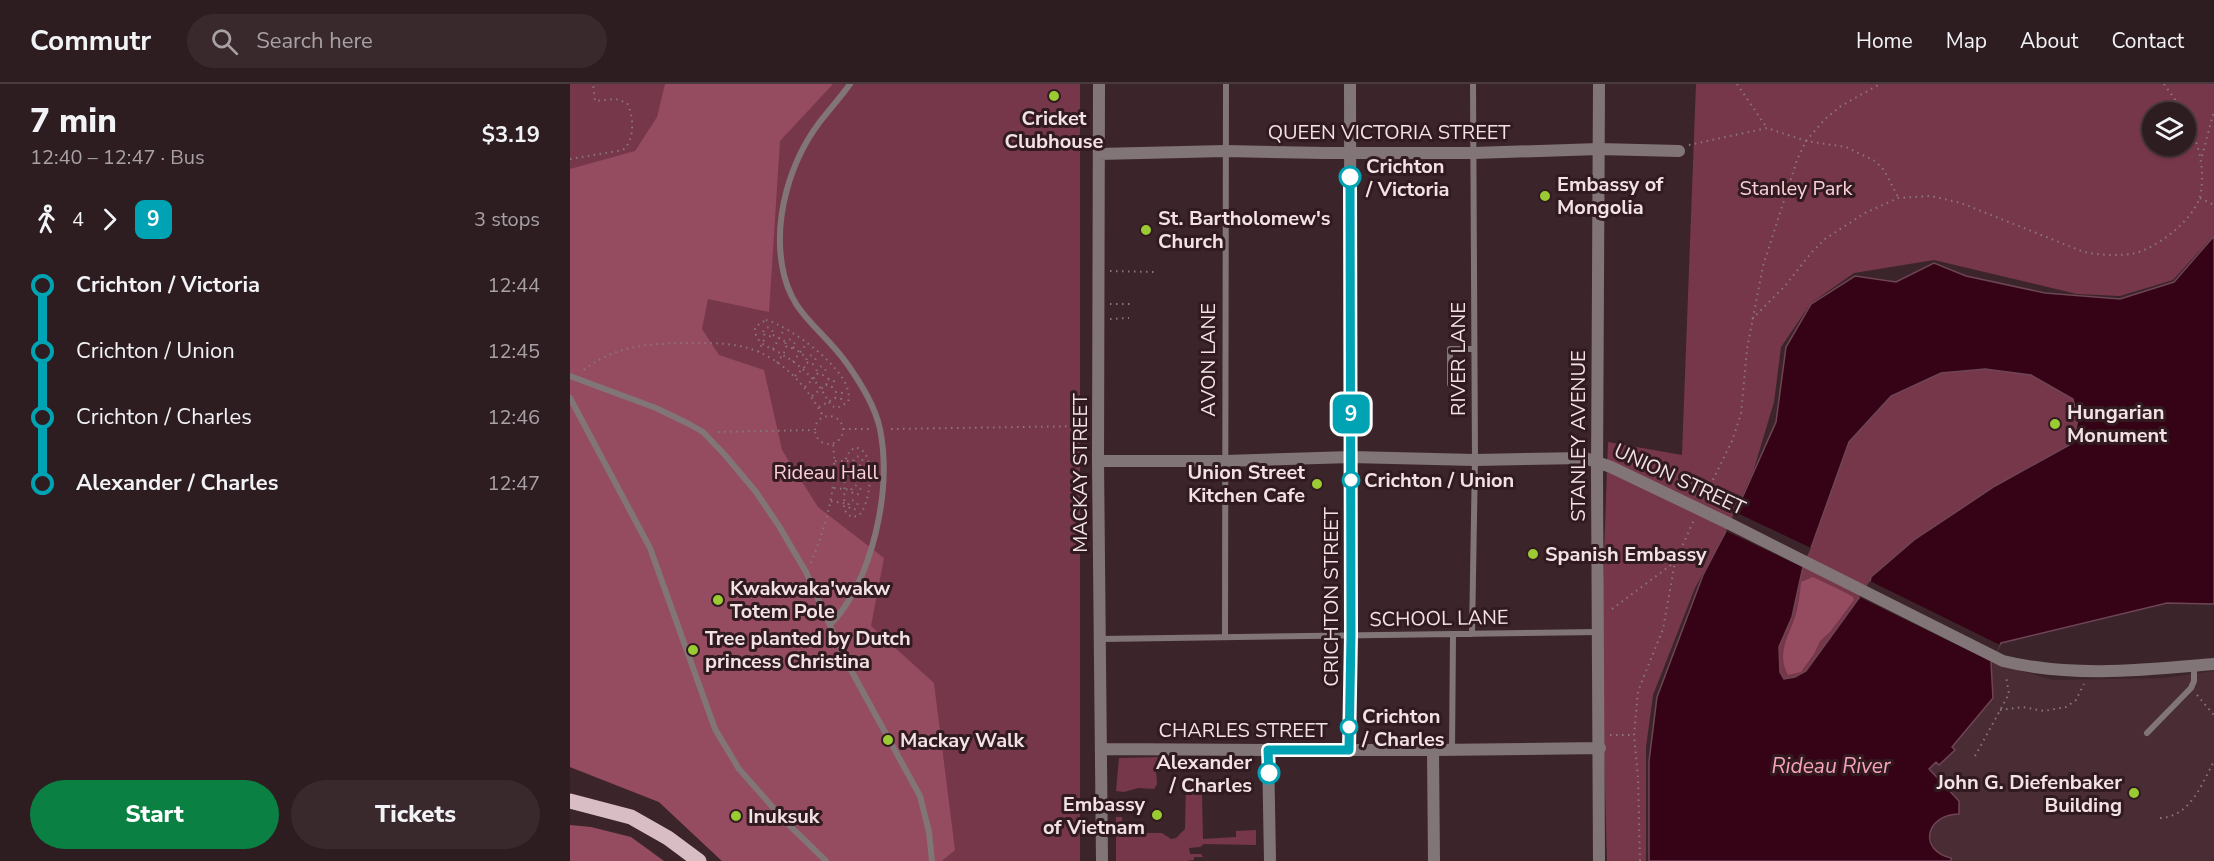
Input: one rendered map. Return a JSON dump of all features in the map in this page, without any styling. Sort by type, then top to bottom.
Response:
[{"type":"main road","points":[[570,801],[631,818],[668,838],[699,861]]},
{"type":"street","name":"MACKAY STREET","points":[[1099,84],[1098,461],[1102,861]]},
{"type":"street","name":"CRICHTON STREET","points":[[1349,750],[1351,635],[1350,84]]},
{"type":"street","name":"STANLEY AVENUE","points":[[1599,84],[1597,461],[1599,861]]},
{"type":"street","name":"QUEEN VICTORIA STREET","points":[[1099,154],[1225,151],[1473,153],[1599,149],[1679,151]]},
{"type":"street","name":"UNION STREET","points":[[1098,461],[1225,461],[1351,457],[1474,460],[1578,457],[1597,461],[1699,509],[1999,659],[2033,669],[2088,672],[2214,664]]},
{"type":"street","name":"CHARLES STREET","points":[[1102,749],[1600,748]]},
{"type":"street","points":[[1268,750],[1270,861]]},
{"type":"street","points":[[1433,750],[1434,861]]},
{"type":"lane","points":[[830,625],[848,603],[858,584],[872,546],[882,488],[880,430],[867,396],[846,361],[806,319],[793,301],[784,278],[780,248],[783,205],[795,166],[818,124],[849,84]]},
{"type":"lane","name":"AVON LANE","points":[[1225,636],[1226,84]]},
{"type":"lane","name":"RIVER LANE","points":[[1472,634],[1473,84]]},
{"type":"lane","points":[[1450,384],[1450,349],[1474,349]]},
{"type":"lane","points":[[573,377],[656,408],[703,432],[726,455],[756,492],[779,525],[806,572],[859,686],[920,796],[930,832],[932,861]]},
{"type":"lane","points":[[570,398],[650,548],[715,729],[739,769],[784,820],[826,861]]},
{"type":"lane","name":"SCHOOL LANE","points":[[1101,639],[1597,633]]},
{"type":"lane","points":[[1452,750],[1453,635]]},
{"type":"lane","points":[[2147,733],[2191,688],[2194,681],[2194,666]]},
{"type":"path","points":[[570,159],[623,150],[631,137],[631,114],[627,103],[616,99],[595,101],[593,84]]},
{"type":"path","points":[[1737,84],[1767,128]]},
{"type":"path","points":[[1640,861],[1638,778],[1634,735],[1638,691],[1663,629],[1675,562],[1732,441],[1742,414],[1752,319],[1762,266],[1797,160],[1806,141],[1825,119],[1841,106],[1880,84]]},
{"type":"path","points":[[2171,84],[2165,86],[2176,102]]},
{"type":"path","points":[[1752,319],[1785,286],[1825,239],[1865,213],[1898,198],[1930,196],[1961,203],[2066,245],[2104,255],[2137,252],[2162,240],[2182,224],[2200,198],[2202,159],[2214,111]]},
{"type":"path","points":[[1679,151],[1684,146],[1767,128],[1806,141],[1846,147],[1875,161],[1884,170],[1898,198]]},
{"type":"path","points":[[2196,140],[2202,159]]},
{"type":"path","points":[[2200,198],[2214,205]]},
{"type":"path","points":[[1110,271],[1154,272]]},
{"type":"path","points":[[1110,304],[1131,304]]},
{"type":"path","points":[[1110,319],[1129,318]]},
{"type":"path","points":[[766,320],[772,322],[796,334],[819,352],[830,363],[849,390],[848,402],[837,408],[828,402],[821,389],[802,369],[783,354],[762,344],[755,334],[755,327],[766,320]]},
{"type":"path","points":[[772,322],[770,328],[772,334],[786,342],[792,341]]},
{"type":"path","points":[[755,327],[764,331],[766,336]]},
{"type":"path","points":[[764,331],[770,328]]},
{"type":"path","points":[[773,349],[784,328]]},
{"type":"path","points":[[758,352],[766,336],[772,334]]},
{"type":"path","points":[[796,334],[792,341],[793,346],[807,358],[808,364]]},
{"type":"path","points":[[786,342],[787,348]]},
{"type":"path","points":[[573,377],[616,351],[638,346],[670,343],[728,344],[758,352],[795,376],[805,387],[823,416]]},
{"type":"path","points":[[793,362],[807,343]]},
{"type":"path","points":[[777,363],[787,348],[793,346]]},
{"type":"path","points":[[807,358],[819,352]]},
{"type":"path","points":[[813,357],[818,374]]},
{"type":"path","points":[[795,376],[808,364],[814,363]]},
{"type":"path","points":[[830,363],[824,374],[828,379],[834,381]]},
{"type":"path","points":[[818,368],[825,369]]},
{"type":"path","points":[[805,387],[818,374],[824,374]]},
{"type":"path","points":[[818,407],[834,398],[836,392],[833,386],[834,381],[840,376]]},
{"type":"path","points":[[811,396],[826,385],[828,379]]},
{"type":"path","points":[[826,385],[833,386]]},
{"type":"path","points":[[836,392],[842,393],[849,390]]},
{"type":"path","points":[[842,393],[841,399],[844,406]]},
{"type":"path","points":[[834,398],[841,399]]},
{"type":"path","points":[[814,430],[823,416],[836,417],[843,429],[840,438],[833,444]]},
{"type":"path","points":[[843,429],[1098,426]]},
{"type":"path","points":[[703,432],[814,430]]},
{"type":"path","points":[[814,430],[820,441],[833,444]]},
{"type":"path","points":[[806,572],[818,546],[834,488],[833,444]]},
{"type":"path","points":[[854,461],[857,448]]},
{"type":"path","points":[[857,448],[867,453],[870,460],[868,492],[865,508],[858,516],[851,517],[844,510],[843,503],[845,461],[850,450],[857,448]]},
{"type":"path","points":[[857,456],[862,460],[870,460]]},
{"type":"path","points":[[854,476],[862,460]]},
{"type":"path","points":[[835,461],[854,461],[858,465]]},
{"type":"path","points":[[858,471],[862,473],[862,476]]},
{"type":"path","points":[[835,475],[854,476],[861,491]]},
{"type":"path","points":[[857,480],[862,476],[869,476]]},
{"type":"path","points":[[852,490],[854,486],[857,486]]},
{"type":"path","points":[[834,488],[852,490]]},
{"type":"path","points":[[852,490],[855,495],[854,501],[858,506],[865,508]]},
{"type":"path","points":[[855,495],[861,491],[868,492]]},
{"type":"path","points":[[831,501],[849,504],[854,501]]},
{"type":"path","points":[[849,504],[852,509],[851,517]]},
{"type":"path","points":[[852,509],[858,506]]},
{"type":"path","points":[[1597,619],[1675,562]]},
{"type":"path","points":[[1976,756],[2009,694],[1999,659]]},
{"type":"path","points":[[2000,710],[2023,707],[2044,711],[2066,707],[2076,700],[2088,672]]},
{"type":"path","points":[[2191,688],[2214,716]]},
{"type":"path","points":[[1611,735],[1634,735]]},
{"type":"path","points":[[2160,818],[2169,818],[2182,811],[2190,803],[2214,761]]},
{"type":"shaded area","points":[[665,84],[833,84],[780,141],[769,312],[708,299],[702,329],[719,355],[764,370],[782,450],[818,507],[884,558],[871,626],[934,683],[955,850],[942,861],[722,861],[659,802],[570,767],[570,169],[635,151],[657,117]]},
{"type":"shaded area","points":[[1813,577],[1849,594],[1854,600],[1830,632],[1820,641],[1801,672],[1788,675],[1783,661],[1784,647],[1797,611],[1801,582]]},
{"type":"shaded area","points":[[1991,662],[2053,680],[2164,678],[2214,671],[2214,861],[1951,861],[1951,858],[1935,851],[1930,835],[1933,825],[1939,818],[1948,814],[1928,769],[1936,762],[1939,765],[1954,750],[1952,748],[1993,698]]},
{"type":"shaded area","points":[[570,825],[591,827],[631,837],[664,861],[570,861]]},
{"type":"green space","name":"Rideau Hall","points":[[570,84],[1080,84],[1080,861],[722,861],[659,802],[570,767]]},
{"type":"green space","name":"Stanley Park","points":[[1696,84],[2214,84],[2214,235],[2173,280],[2120,296],[2077,294],[1934,260],[1854,273],[1811,303],[1781,347],[1774,402],[1753,472],[1726,531],[1695,588],[1653,695],[1646,747],[1646,861],[1607,861],[1601,640],[1608,442],[1682,455]]},
{"type":"green space","points":[[1985,369],[2031,375],[2073,399],[2078,419],[2073,443],[1995,486],[1914,540],[1871,576],[1864,591],[1806,671],[1795,677],[1784,679],[1780,672],[1779,647],[1792,617],[1803,562],[1811,548],[1849,442],[1891,396],[1941,373]]},
{"type":"green space","points":[[1164,757],[1163,769],[1156,770],[1157,784],[1154,789],[1138,788],[1124,792],[1116,791],[1119,758]]},
{"type":"green space","points":[[1200,781],[1206,781],[1205,794],[1202,795],[1203,839],[1236,837],[1236,831],[1256,830],[1256,845],[1204,844],[1200,847],[1189,848],[1190,854],[1201,854],[1203,857],[1194,857],[1194,860],[1186,861],[1116,861],[1116,817],[1122,817],[1123,828],[1127,833],[1162,833],[1171,839],[1176,838],[1185,829],[1186,786],[1199,786]]},
{"type":"water","name":"Rideau River","points":[[2214,236],[2214,604],[2167,603],[2001,643],[1991,662],[1993,698],[1952,747],[1955,750],[1939,765],[1936,762],[1929,769],[1959,801],[1959,814],[1938,820],[1930,834],[1930,841],[1934,848],[1951,858],[1951,861],[1649,861],[1649,761],[1657,697],[1703,575],[1734,516],[1776,422],[1786,347],[1811,304],[1855,276],[1896,282],[1934,263],[1966,276],[2045,293],[2120,299],[2174,282]],"holes":[[[1985,369],[2031,375],[2073,399],[2078,419],[2073,443],[1995,486],[1914,540],[1871,577],[1864,591],[1806,671],[1795,677],[1784,679],[1780,672],[1779,647],[1792,617],[1804,562],[1849,442],[1891,396],[1941,373]]]},
{"type":"pier","points":[[1735,512],[1811,548],[1802,567],[1726,531]]},
{"type":"pier","points":[[1870,581],[2000,645],[1992,662],[1859,597]]},
{"type":"bus line","name":"9","points":[[1269,773],[1268,750],[1349,750],[1350,177]]},
{"type":"place","name":"Cricket Clubhouse","points":[[1054,96]]},
{"type":"place","name":"Crichton / Victoria","points":[[1350,177]]},
{"type":"place","name":"Embassy of Mongolia","points":[[1545,196]]},
{"type":"place","name":"St. Bartholomew's Church","points":[[1146,230]]},
{"type":"place","name":"Hungarian Monument","points":[[2055,424]]},
{"type":"place","name":"Crichton / Union","points":[[1351,480]]},
{"type":"place","name":"Union Street Kitchen Cafe","points":[[1317,484]]},
{"type":"place","name":"Spanish Embassy","points":[[1533,554]]},
{"type":"place","name":"Kwakwaka'wakw Totem Pole","points":[[718,600]]},
{"type":"place","name":"Tree planted by Dutch princess Christina","points":[[693,650]]},
{"type":"place","name":"Crichton / Charles","points":[[1349,727]]},
{"type":"place","name":"Mackay Walk","points":[[888,740]]},
{"type":"place","name":"Alexander / Charles","points":[[1269,773]]},
{"type":"place","name":"John G. Diefenbaker Building","points":[[2134,793]]},
{"type":"place","name":"Embassy of Vietnam","points":[[1157,815]]},
{"type":"place","name":"Inuksuk","points":[[736,816]]}]
